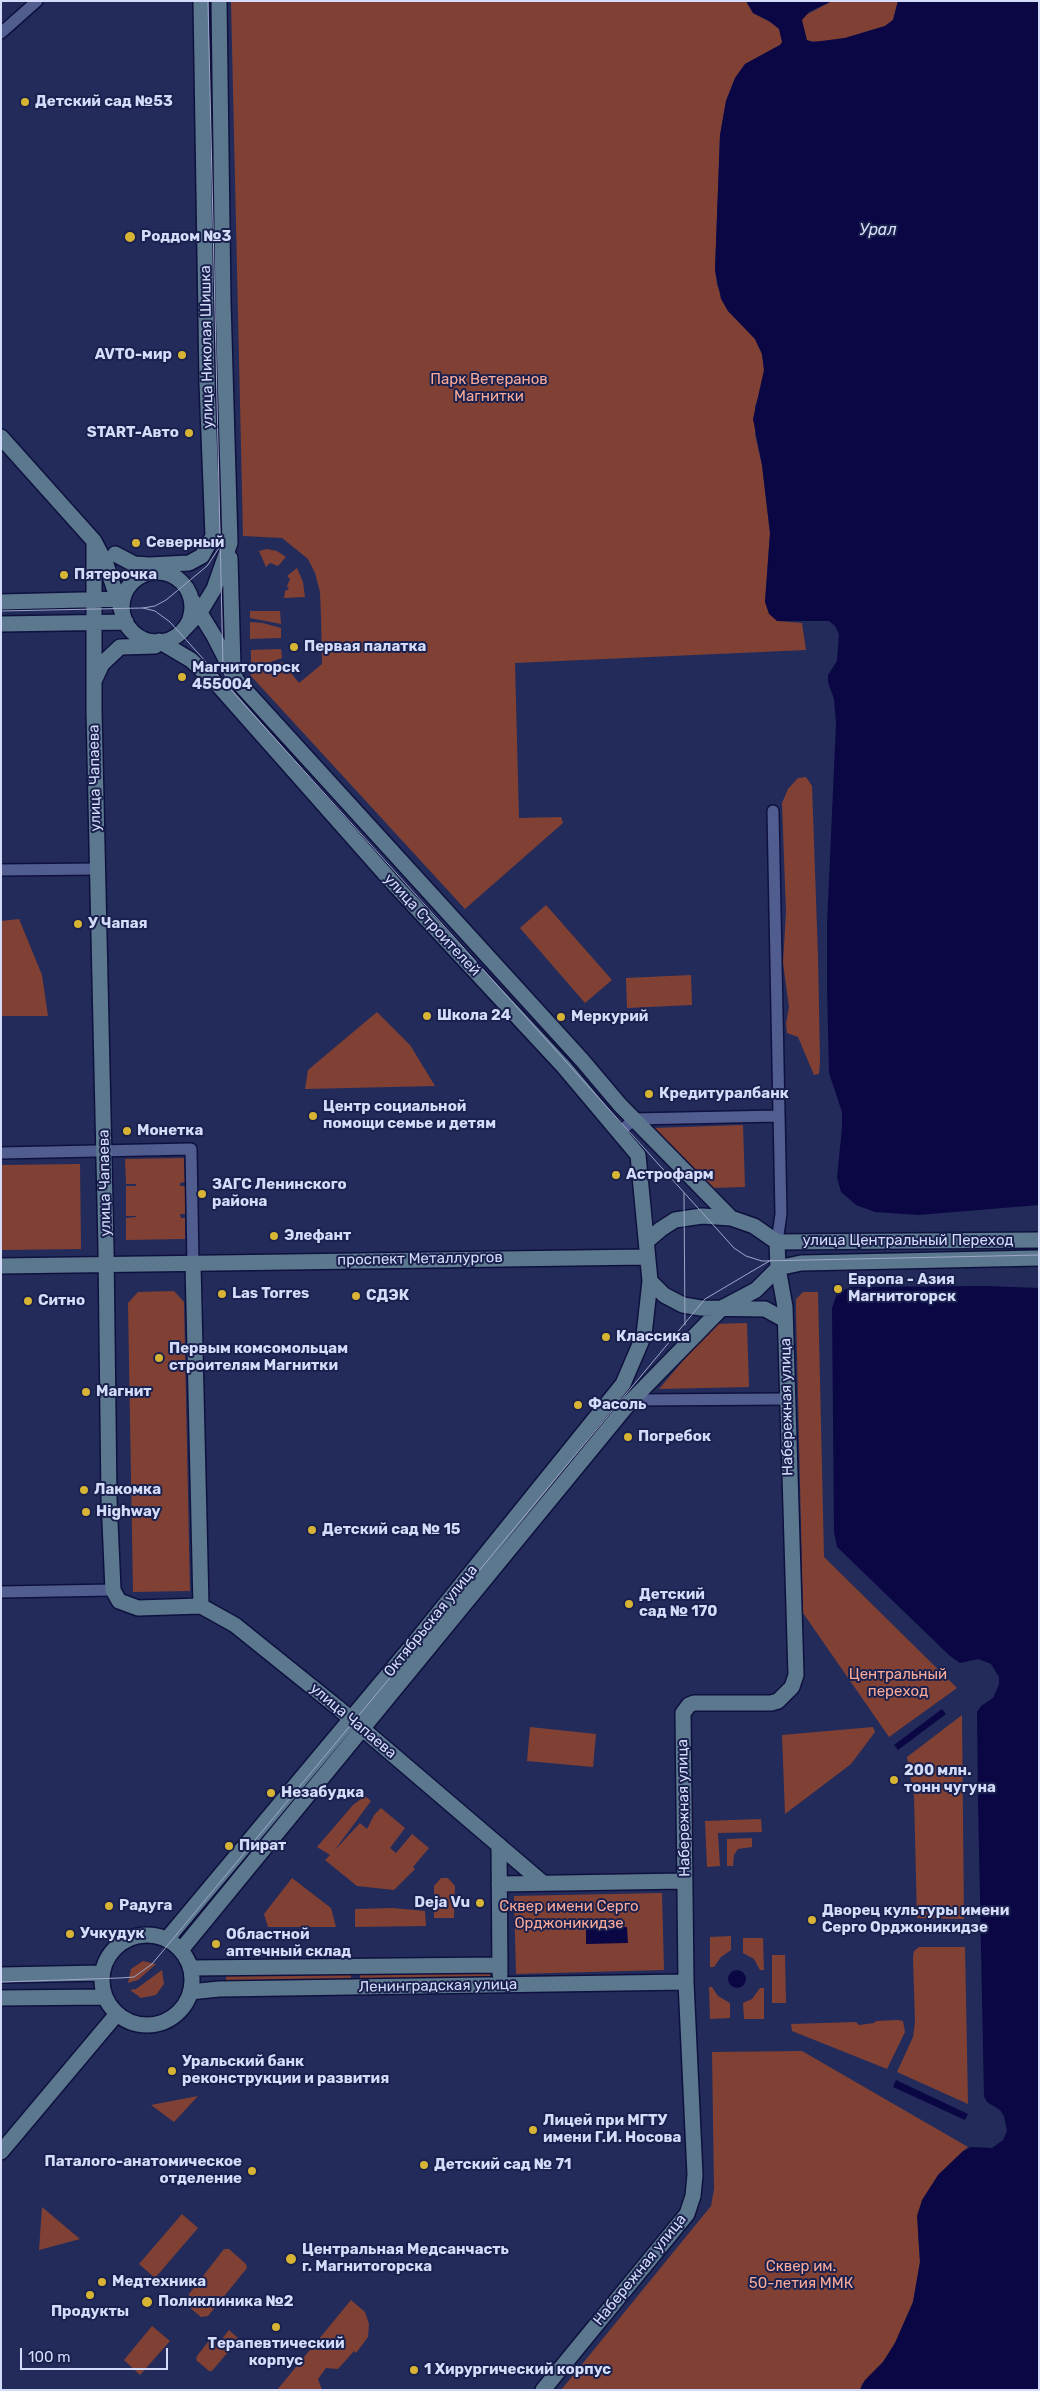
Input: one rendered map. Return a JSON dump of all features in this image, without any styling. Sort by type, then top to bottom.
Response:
[{"type":"street","points":[[1,33],[37,1]]},
{"type":"street","name":"улица Николая Шишка","points":[[156,570],[189,563],[202,556],[212,536],[201,1]]},
{"type":"street","name":"улица Николая Шишка","points":[[219,1],[223,302],[234,677]]},
{"type":"street","points":[[204,167],[221,167]]},
{"type":"street","points":[[206,302],[223,302]]},
{"type":"street","points":[[1,437],[94,541],[121,599],[124,618],[134,633],[153,641]]},
{"type":"street","points":[[94,541],[134,564],[156,570],[182,582],[195,606]]},
{"type":"street","name":"улица Чапаева","points":[[94,541],[92,600],[104,1151],[109,1499],[113,1590]]},
{"type":"street","name":"улица Николая Шишка","points":[[153,641],[174,637],[185,628],[195,606],[220,576],[230,543]]},
{"type":"street","points":[[121,599],[134,581],[156,570]]},
{"type":"street","points":[[1,602],[121,599]]},
{"type":"street","name":"улица Строителей","points":[[195,606],[222,651],[234,677],[634,1119],[731,1218]]},
{"type":"street","points":[[1,624],[93,622],[124,618]]},
{"type":"street","points":[[94,680],[102,664],[120,647],[153,641]]},
{"type":"street","name":"улица Строителей","points":[[153,641],[174,650],[190,660],[219,686],[388,876],[564,1066],[638,1155],[647,1241]]},
{"type":"street","points":[[120,647],[160,646],[174,650]]},
{"type":"street","points":[[722,1308],[756,1290],[778,1268],[777,1242],[781,1214],[773,811]]},
{"type":"street","points":[[1,870],[97,869]]},
{"type":"street","points":[[619,1133],[634,1119],[778,1116]]},
{"type":"street","points":[[1,1153],[191,1149],[201,1606],[138,1608],[119,1601],[113,1590],[1,1592]]},
{"type":"street","points":[[777,1242],[754,1226],[731,1218],[702,1216],[675,1220],[661,1229],[647,1241],[646,1257],[650,1281],[664,1295],[683,1305],[701,1308],[764,1309],[785,1320]]},
{"type":"street","name":"улица Центральный Переход","points":[[777,1242],[1039,1240]]},
{"type":"street","name":"проспект Металлургов","points":[[1,1266],[646,1257]]},
{"type":"street","name":"улица Центральный Переход","points":[[778,1268],[801,1263],[820,1262],[1039,1258]]},
{"type":"street","name":"Набережная улица","points":[[543,2390],[686,2214],[693,2196],[695,2175],[686,1982],[683,1719],[685,1709],[694,1703],[771,1703],[786,1695],[795,1680],[785,1320],[778,1268]]},
{"type":"street","name":"Октябрьская улица","points":[[181,1950],[623,1384],[644,1335],[650,1281]]},
{"type":"street","name":"Октябрьская улица","points":[[167,1939],[357,1723],[633,1400],[722,1308]]},
{"type":"street","points":[[633,1400],[788,1398]]},
{"type":"street","name":"улица Чапаева","points":[[201,1606],[235,1625],[357,1723],[544,1883]]},
{"type":"street","points":[[499,1845],[501,1985]]},
{"type":"street","points":[[499,1884],[685,1880]]},
{"type":"street","points":[[148,1934],[167,1939],[181,1950],[191,1968],[190,1992],[182,2010],[166,2022],[140,2026],[116,2015],[105,1997],[102,1972],[111,1951],[127,1939],[148,1934]]},
{"type":"street","name":"Ленинградская улица","points":[[191,1968],[500,1965]]},
{"type":"street","points":[[1,1975],[102,1972]]},
{"type":"street","name":"Ленинградская улица","points":[[190,1992],[218,1989],[686,1982]]},
{"type":"street","points":[[1,1998],[105,1997]]},
{"type":"street","points":[[1,2152],[116,2015]]},
{"type":"green space","name":"Парк Ветеранов Магнитки","points":[[231,1],[746,1],[753,13],[774,24],[804,16],[832,1],[898,1],[893,20],[885,26],[845,38],[822,42],[807,41],[780,45],[745,64],[735,78],[726,101],[720,135],[715,270],[717,285],[728,311],[755,339],[762,354],[764,370],[762,387],[755,406],[755,435],[762,465],[770,533],[765,602],[777,621],[802,623],[806,650],[515,663],[519,818],[561,817],[563,823],[465,909],[251,676],[251,670],[282,662],[299,683],[322,664],[321,617],[320,592],[315,573],[308,559],[282,538],[243,536]]},
{"type":"green space","points":[[267,549],[277,551],[286,557],[278,566],[270,563],[266,567],[259,551]]},
{"type":"green space","points":[[297,568],[303,582],[305,597],[284,598],[285,591],[289,589],[287,586],[290,579],[287,576]]},
{"type":"green space","points":[[250,611],[280,611],[281,624],[250,618]]},
{"type":"green space","points":[[250,622],[281,628],[281,638],[250,639]]},
{"type":"green space","points":[[281,649],[282,658],[268,663],[251,665],[251,650]]},
{"type":"green space","points":[[806,777],[812,786],[818,956],[820,1061],[819,1074],[814,1075],[798,1037],[787,1033],[786,1024],[789,1007],[783,963],[786,912],[782,803],[788,789],[798,778]]},
{"type":"green space","points":[[546,905],[612,980],[585,1003],[520,928]]},
{"type":"green space","points":[[19,919],[42,975],[48,1016],[1,1016],[1,921]]},
{"type":"green space","points":[[691,975],[692,1005],[627,1008],[626,978]]},
{"type":"green space","points":[[377,1012],[410,1045],[435,1086],[305,1089],[308,1070]]},
{"type":"green space","points":[[743,1125],[745,1187],[710,1188],[654,1128]]},
{"type":"green space","points":[[184,1158],[185,1182],[180,1183],[180,1186],[185,1186],[185,1214],[180,1214],[181,1218],[185,1218],[185,1239],[126,1240],[126,1218],[136,1216],[126,1216],[126,1186],[136,1186],[136,1184],[126,1184],[125,1159]]},
{"type":"green space","points":[[80,1164],[81,1249],[1,1250],[1,1165]]},
{"type":"green space","points":[[174,1291],[184,1302],[190,1591],[133,1592],[128,1303],[138,1292]]},
{"type":"green space","name":"Центральный переход","points":[[803,1292],[818,1292],[824,1557],[957,1688],[889,1737],[803,1613],[796,1299]]},
{"type":"green space","points":[[747,1323],[749,1387],[659,1389],[714,1324]]},
{"type":"green space","points":[[962,1715],[964,1919],[917,1918],[914,1797],[907,1757]]},
{"type":"green space","points":[[530,1727],[596,1734],[593,1767],[527,1761]]},
{"type":"green space","points":[[873,1727],[875,1732],[851,1764],[785,1814],[782,1735]]},
{"type":"green space","points":[[365,1796],[371,1801],[334,1851],[360,1823],[367,1829],[374,1815],[381,1808],[405,1828],[390,1848],[396,1853],[412,1834],[429,1848],[413,1867],[415,1869],[394,1890],[357,1886],[325,1860],[330,1855],[317,1847],[353,1805]]},
{"type":"green space","points":[[761,1819],[762,1832],[718,1833],[720,1866],[707,1867],[705,1821]]},
{"type":"green space","points":[[752,1838],[752,1847],[738,1849],[734,1855],[733,1866],[727,1866],[727,1839]]},
{"type":"green space","points":[[292,1878],[331,1908],[336,1927],[268,1927],[264,1914]]},
{"type":"green space","points":[[441,1878],[448,1878],[455,1886],[454,1918],[434,1918],[434,1886]]},
{"type":"green space","name":"Сквер имени Серго Орджоникидзе","points":[[662,1893],[664,1970],[516,1974],[514,1896]]},
{"type":"green space","points":[[393,1908],[425,1911],[426,1926],[355,1927],[355,1909]]},
{"type":"green space","points":[[731,1936],[731,1950],[721,1957],[714,1967],[710,1967],[710,1937]]},
{"type":"green space","points":[[743,1938],[763,1938],[764,1970],[760,1970],[754,1959],[743,1953]]},
{"type":"green space","points":[[919,1947],[965,1947],[968,2104],[897,2072],[913,2037],[915,2022],[913,1957],[914,1951]]},
{"type":"green space","points":[[772,1955],[785,1955],[786,2003],[772,2003]]},
{"type":"green space","points":[[143,1961],[156,1964],[138,1980],[128,1983],[131,1969]]},
{"type":"green space","points":[[162,1970],[164,1984],[156,1995],[141,1998],[130,1990],[136,1989]]},
{"type":"green space","points":[[490,1970],[490,1981],[360,1984],[360,1973]]},
{"type":"green space","points":[[351,1973],[351,1984],[226,1986],[226,1975]]},
{"type":"green space","points":[[709,1987],[712,1987],[718,1996],[730,2003],[730,2018],[710,2019]]},
{"type":"green space","points":[[760,1988],[764,1988],[764,2019],[744,2019],[743,2003],[752,1999]]},
{"type":"green space","points":[[876,2021],[903,2021],[905,2032],[887,2069],[792,2031],[791,2024],[856,2022],[859,2025]]},
{"type":"green space","name":"Сквер им. 50-летия ММК","points":[[802,2051],[968,2147],[938,2175],[918,2232],[920,2262],[913,2302],[895,2343],[883,2362],[862,2384],[860,2390],[561,2390],[711,2206],[714,2189],[712,2052]]},
{"type":"green space","points":[[198,2096],[174,2122],[151,2105]]},
{"type":"green space","points":[[42,2207],[80,2239],[39,2250]]},
{"type":"green space","points":[[182,2214],[198,2228],[155,2278],[139,2264]]},
{"type":"green space","points":[[224,2249],[229,2249],[246,2264],[247,2268],[208,2316],[201,2317],[189,2307],[189,2294]]},
{"type":"green space","points":[[351,2300],[365,2312],[369,2324],[368,2337],[356,2353],[354,2351],[338,2369],[326,2368],[318,2379],[322,2390],[277,2390]]},
{"type":"green space","points":[[152,2326],[170,2341],[140,2375],[124,2360]]},
{"type":"green space","points":[[229,2330],[239,2339],[212,2371],[209,2371],[196,2360],[197,2356],[211,2338],[218,2344]]},
{"type":"water","name":"Урал","points":[[746,1],[832,1],[809,12],[802,20],[807,40],[813,42],[845,38],[885,26],[893,20],[898,1],[1039,1],[1039,1205],[918,1215],[875,1212],[856,1205],[841,1192],[837,1177],[842,1112],[829,1073],[827,924],[836,724],[834,699],[828,682],[828,675],[837,661],[839,634],[835,626],[829,621],[777,621],[769,614],[765,602],[770,533],[762,465],[753,419],[764,370],[762,354],[755,339],[728,311],[721,299],[715,270],[720,135],[726,101],[735,78],[745,64],[780,45],[782,42],[779,29],[769,21],[753,13]]},
{"type":"water","points":[[986,1286],[1039,1288],[1039,2390],[860,2390],[865,2380],[883,2362],[895,2343],[913,2302],[920,2262],[917,2216],[922,2200],[938,2175],[963,2151],[971,2147],[992,2148],[1003,2140],[1007,2131],[1004,2116],[1000,2110],[987,2102],[984,2096],[978,1801],[977,1712],[981,1706],[993,1698],[999,1684],[999,1677],[991,1664],[978,1659],[960,1663],[950,1656],[837,1547],[834,1532],[832,1308],[837,1294],[850,1287]]},
{"type":"water","points":[[942,1709],[946,1714],[898,1750],[894,1745]]},
{"type":"water","points":[[627,1927],[628,1943],[586,1944],[586,1928]]},
{"type":"water","points":[[737,1970],[743,1973],[746,1979],[743,1985],[737,1988],[731,1985],[728,1979],[731,1973]]},
{"type":"water","points":[[896,2080],[968,2114],[965,2120],[893,2087]]},
{"type":"tram line","points":[[208,1],[223,667],[227,683]]},
{"type":"tram line","points":[[1,611],[143,608],[155,606],[166,600],[207,566],[219,548]]},
{"type":"tram line","points":[[143,608],[155,611],[170,622],[734,1248],[746,1256],[762,1261],[1039,1255]]},
{"type":"tram line","points":[[684,1193],[685,1325]]},
{"type":"tram line","points":[[1,1982],[134,1977],[152,1964],[705,1299],[771,1260]]},
{"type":"place","name":"Детский сад №53","points":[[25,102]]},
{"type":"place","name":"Роддом №3","points":[[130,237]]},
{"type":"place","name":"AVTO-мир","points":[[182,355]]},
{"type":"place","name":"START-Авто","points":[[189,433]]},
{"type":"place","name":"Северный","points":[[136,543]]},
{"type":"place","name":"Пятерочка","points":[[64,575]]},
{"type":"place","name":"Первая палатка","points":[[294,647]]},
{"type":"place","name":"Магнитогорск 455004","points":[[182,677]]},
{"type":"place","name":"У Чапая","points":[[78,924]]},
{"type":"place","name":"Школа 24","points":[[427,1016]]},
{"type":"place","name":"Меркурий","points":[[561,1017]]},
{"type":"place","name":"Кредитуралбанк","points":[[649,1094]]},
{"type":"place","name":"Центр социальной помощи семье и детям","points":[[313,1116]]},
{"type":"place","name":"Монетка","points":[[127,1131]]},
{"type":"place","name":"Астрофарм","points":[[616,1175]]},
{"type":"place","name":"ЗАГС Ленинского района","points":[[202,1194]]},
{"type":"place","name":"Элефант","points":[[274,1236]]},
{"type":"place","name":"Европа - Азия Магнитогорск","points":[[838,1289]]},
{"type":"place","name":"Las Torres","points":[[222,1294]]},
{"type":"place","name":"СДЭК","points":[[356,1296]]},
{"type":"place","name":"Ситно","points":[[28,1301]]},
{"type":"place","name":"Классика","points":[[606,1337]]},
{"type":"place","name":"Первым комсомольцам строителям Магнитки","points":[[159,1358]]},
{"type":"place","name":"Магнит","points":[[86,1392]]},
{"type":"place","name":"Фасоль","points":[[578,1405]]},
{"type":"place","name":"Погребок","points":[[628,1437]]},
{"type":"place","name":"Лакомка","points":[[84,1490]]},
{"type":"place","name":"Highway","points":[[86,1512]]},
{"type":"place","name":"Детский сад № 15","points":[[312,1530]]},
{"type":"place","name":"Детский сад № 170","points":[[629,1604]]},
{"type":"place","name":"200 млн. тонн чугуна","points":[[894,1780]]},
{"type":"place","name":"Незабудка","points":[[271,1793]]},
{"type":"place","name":"Пират","points":[[229,1846]]},
{"type":"place","name":"Deja Vu","points":[[480,1903]]},
{"type":"place","name":"Радуга","points":[[109,1906]]},
{"type":"place","name":"Дворец культуры имени Серго Орджоникидзе","points":[[812,1920]]},
{"type":"place","name":"Учкудук","points":[[70,1934]]},
{"type":"place","name":"Областной аптечный склад","points":[[216,1944]]},
{"type":"place","name":"Уральский банк реконструкции и развития","points":[[172,2071]]},
{"type":"place","name":"Лицей при МГТУ имени Г.И. Носова","points":[[533,2130]]},
{"type":"place","name":"Детский сад № 71","points":[[424,2165]]},
{"type":"place","name":"Паталого-анатомическое отделение","points":[[252,2171]]},
{"type":"place","name":"Центральная Медсанчасть г. Магнитогорска","points":[[291,2259]]},
{"type":"place","name":"Медтехника","points":[[102,2282]]},
{"type":"place","name":"Продукты","points":[[90,2295]]},
{"type":"place","name":"Поликлиника №2","points":[[147,2302]]},
{"type":"place","name":"Терапевтический корпус","points":[[276,2327]]},
{"type":"place","name":"1 Хирургический корпус","points":[[414,2370]]}]
